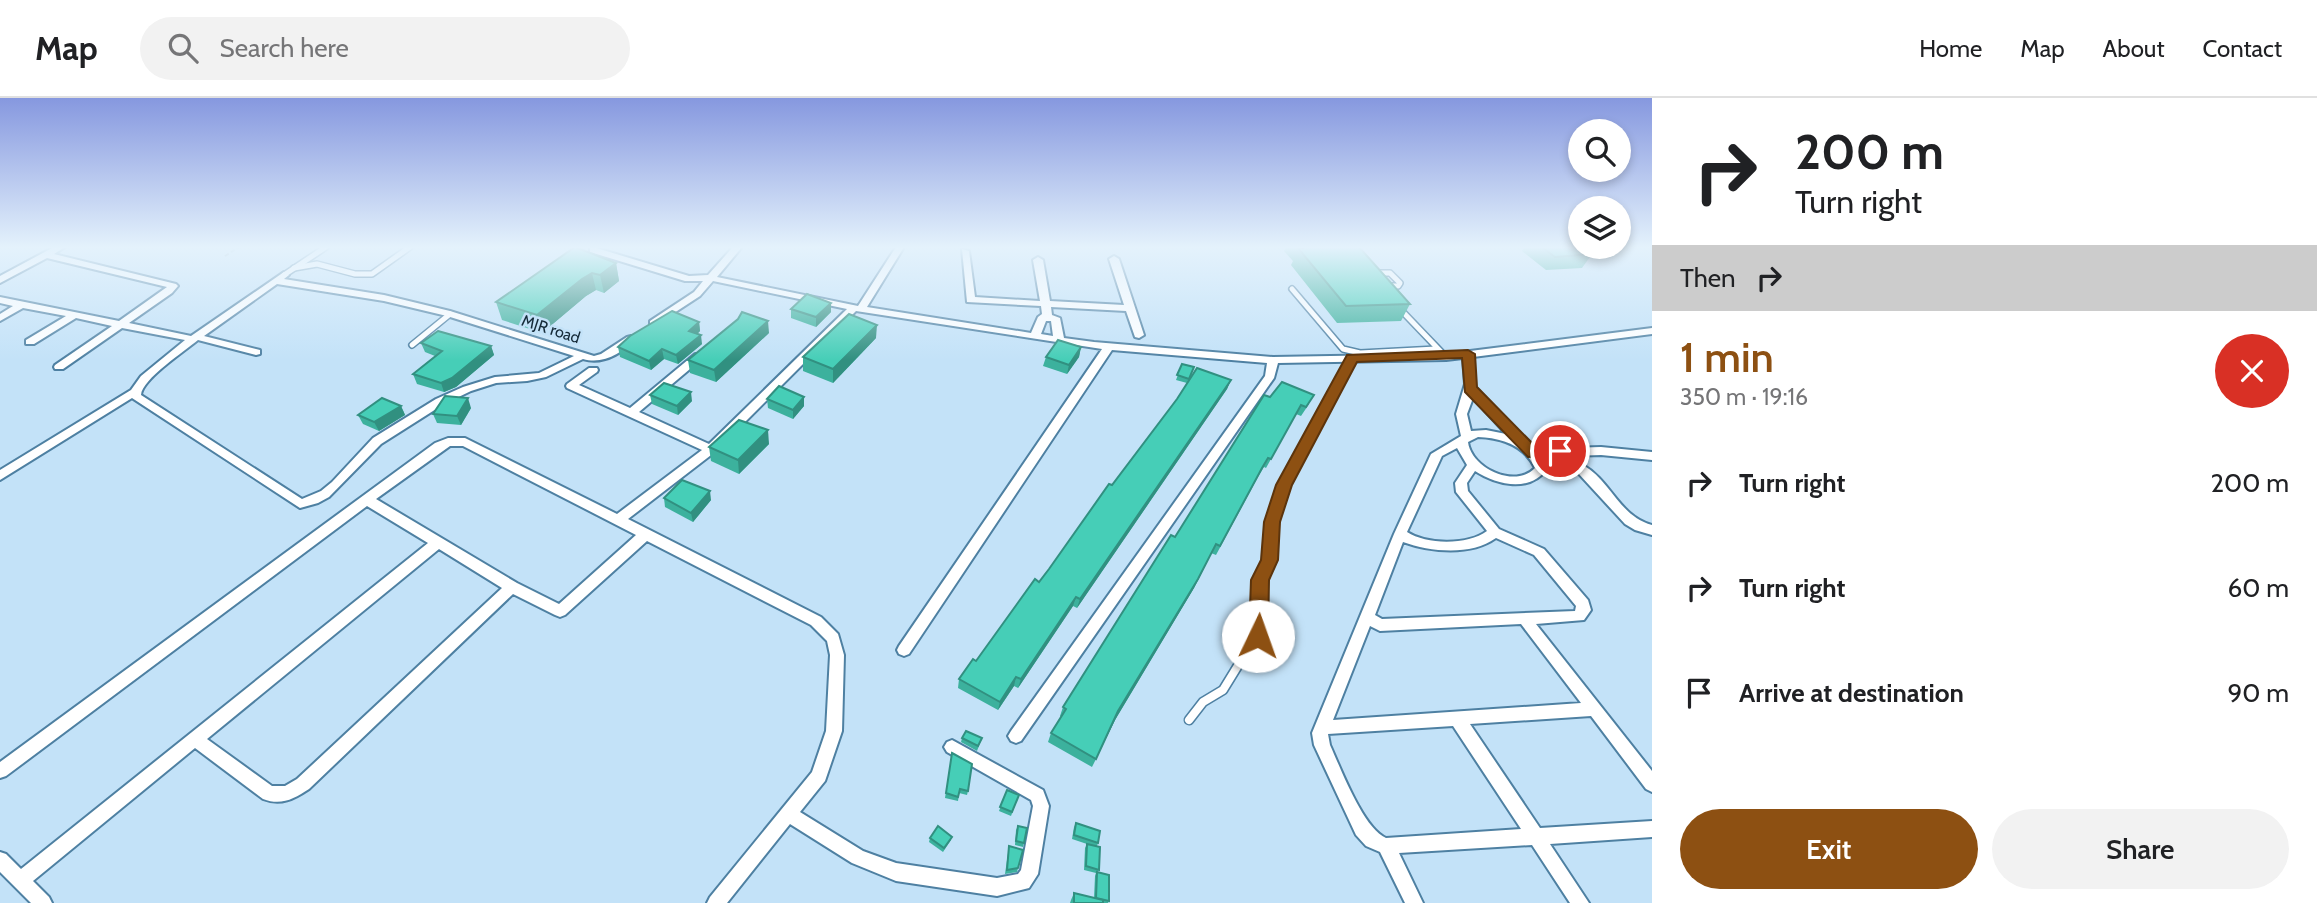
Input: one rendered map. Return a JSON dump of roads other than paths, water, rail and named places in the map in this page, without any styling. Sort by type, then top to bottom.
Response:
[{"type":"street","points":[[59,367],[169,291],[173,286],[167,285]]},
{"type":"street","points":[[0,475],[136,391],[145,378],[195,338],[271,285]]},
{"type":"street","name":"MJR road","points":[[314,285],[450,314],[594,359],[604,357],[697,294],[705,285]]},
{"type":"street","points":[[742,285],[858,309],[1059,340],[1273,360],[1446,356],[1652,331]]},
{"type":"street","points":[[618,520],[711,449],[858,309],[875,285]]},
{"type":"street","points":[[968,285],[970,300],[1131,308]]},
{"type":"street","points":[[1043,285],[1048,318]]},
{"type":"street","points":[[1123,285],[1139,335]]},
{"type":"street","points":[[0,300],[256,352]]},
{"type":"street","points":[[0,318],[21,305]]},
{"type":"street","points":[[30,342],[73,316]]},
{"type":"street","points":[[1035,336],[1043,317],[1055,318],[1059,340]]},
{"type":"street","points":[[632,412],[713,344]]},
{"type":"street","points":[[904,650],[1109,346]]},
{"type":"street","points":[[1468,354],[1470,388],[1460,409],[1465,438],[1463,454],[1473,465],[1493,476],[1520,481],[1538,475],[1541,469],[1532,453],[1470,388]]},
{"type":"street","points":[[136,391],[136,396],[300,504],[319,498],[331,490],[372,442],[429,407],[497,379],[523,379],[549,374],[581,356]]},
{"type":"street","points":[[1016,736],[1270,376],[1273,360]]},
{"type":"street","points":[[593,370],[571,386],[711,449]]},
{"type":"street","points":[[1652,530],[1634,525],[1624,518],[1582,470],[1532,453],[1499,435],[1476,433],[1437,454],[1400,534],[1320,733],[1322,745],[1362,829],[1372,840],[1386,846],[1652,829]]},
{"type":"street","points":[[0,771],[439,446],[456,441],[465,442],[816,621],[833,638],[837,655],[834,731],[819,776],[716,903]]},
{"type":"street","points":[[1532,453],[1601,451],[1652,456]]},
{"type":"street","points":[[1367,617],[1386,626],[1579,616],[1584,611],[1583,604],[1539,552],[1495,532],[1462,492],[1461,483],[1473,465]]},
{"type":"street","points":[[366,499],[512,587],[560,611],[646,534]]},
{"type":"street","points":[[1400,534],[1415,543],[1470,544],[1489,539],[1495,532]]},
{"type":"street","points":[[21,880],[437,543]]},
{"type":"street","points":[[194,738],[269,794],[287,794],[303,784],[512,587]]},
{"type":"street","points":[[1525,619],[1652,784]]},
{"type":"street","points":[[1322,728],[1594,709]]},
{"type":"street","points":[[1457,718],[1580,903]]},
{"type":"street","points":[[788,814],[858,857],[896,872],[998,887],[1023,883],[1029,874],[1040,800],[1031,790],[952,747]]},
{"type":"street","points":[[1386,846],[1414,903]]},
{"type":"street","points":[[0,860],[43,903]]},
{"type":"lane","points":[[1388,295],[1380,286],[1394,285]]},
{"type":"lane","points":[[1292,289],[1343,349],[1360,353],[1436,349]]},
{"type":"lane","points":[[1396,304],[1436,349],[1446,356]]},
{"type":"lane","points":[[412,345],[450,314]]},
{"type":"lane","points":[[1189,720],[1203,702],[1223,690],[1258,636],[1260,580],[1270,560],[1272,522],[1284,485],[1352,358]]}]
